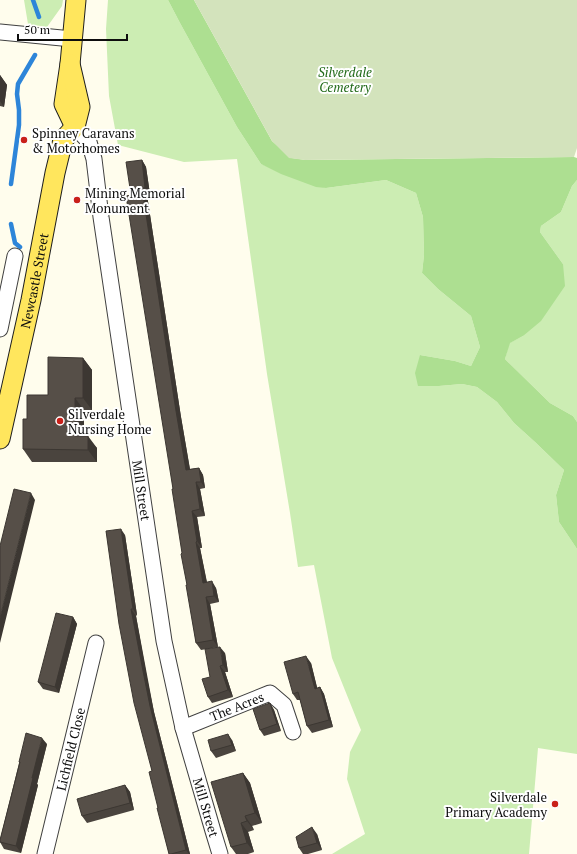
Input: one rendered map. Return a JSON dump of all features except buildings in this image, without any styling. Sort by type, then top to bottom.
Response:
[{"type":"main road","points":[[75,127],[80,108],[70,64],[76,0]]},
{"type":"main road","name":"Newcastle Street","points":[[0,439],[31,300],[55,173],[63,140],[75,127]]},
{"type":"street","points":[[0,32],[72,39]]},
{"type":"street","name":"Mill Street","points":[[75,127],[89,142],[94,159],[101,217],[164,641],[183,728],[220,854]]},
{"type":"street","name":"Newcastle Street","points":[[0,329],[4,294],[15,256]]},
{"type":"street","points":[[4,294],[31,300]]},
{"type":"street","name":"Lichfield Close","points":[[45,854],[96,643]]},
{"type":"street","name":"The Acres","points":[[183,728],[270,693],[284,705],[293,732]]},
{"type":"green space","points":[[24,0],[63,0],[62,6],[47,27],[28,24]]},
{"type":"green space","points":[[108,0],[168,0],[237,127],[261,164],[326,188],[386,180],[416,193],[423,217],[424,255],[422,273],[438,289],[471,316],[480,347],[471,366],[455,361],[420,355],[439,386],[462,384],[477,387],[497,402],[514,423],[564,470],[556,495],[559,522],[577,549],[577,754],[538,748],[529,854],[332,854],[365,834],[347,779],[350,752],[361,730],[332,658],[314,565],[298,567],[267,374],[237,159],[184,162],[118,145],[109,96],[106,29]]},
{"type":"green space","points":[[168,0],[194,0],[272,141],[292,158],[306,160],[577,158],[577,180],[572,186],[561,212],[541,226],[540,232],[563,264],[565,286],[541,321],[523,336],[510,343],[505,359],[550,403],[573,416],[577,422],[577,549],[559,522],[556,495],[564,470],[514,423],[497,402],[477,387],[462,384],[418,386],[415,373],[420,355],[455,361],[471,366],[480,347],[471,316],[438,289],[422,273],[424,255],[423,217],[416,193],[386,180],[326,188],[316,187],[281,174],[261,164],[237,127]]},
{"type":"green space","name":"Silverdale Cemetery","points":[[194,0],[577,0],[577,148],[574,157],[305,160],[289,158],[272,141]]},
{"type":"green space","points":[[577,180],[577,422],[573,416],[550,403],[505,359],[509,343],[523,336],[563,264],[540,232],[541,226],[561,212],[572,186]]},
{"type":"waterway","points":[[33,0],[39,17]]},
{"type":"waterway","points":[[11,184],[19,125],[17,94],[18,84],[35,55]]},
{"type":"waterway","points":[[11,224],[15,243],[20,247]]},
{"type":"place","name":"Spinney Caravans & Motorhomes","points":[[24,140]]},
{"type":"place","name":"Mining Memorial Monument","points":[[77,200]]},
{"type":"place","name":"Silverdale Nursing Home","points":[[60,421]]},
{"type":"place","name":"Silverdale Primary Academy","points":[[555,804]]}]
